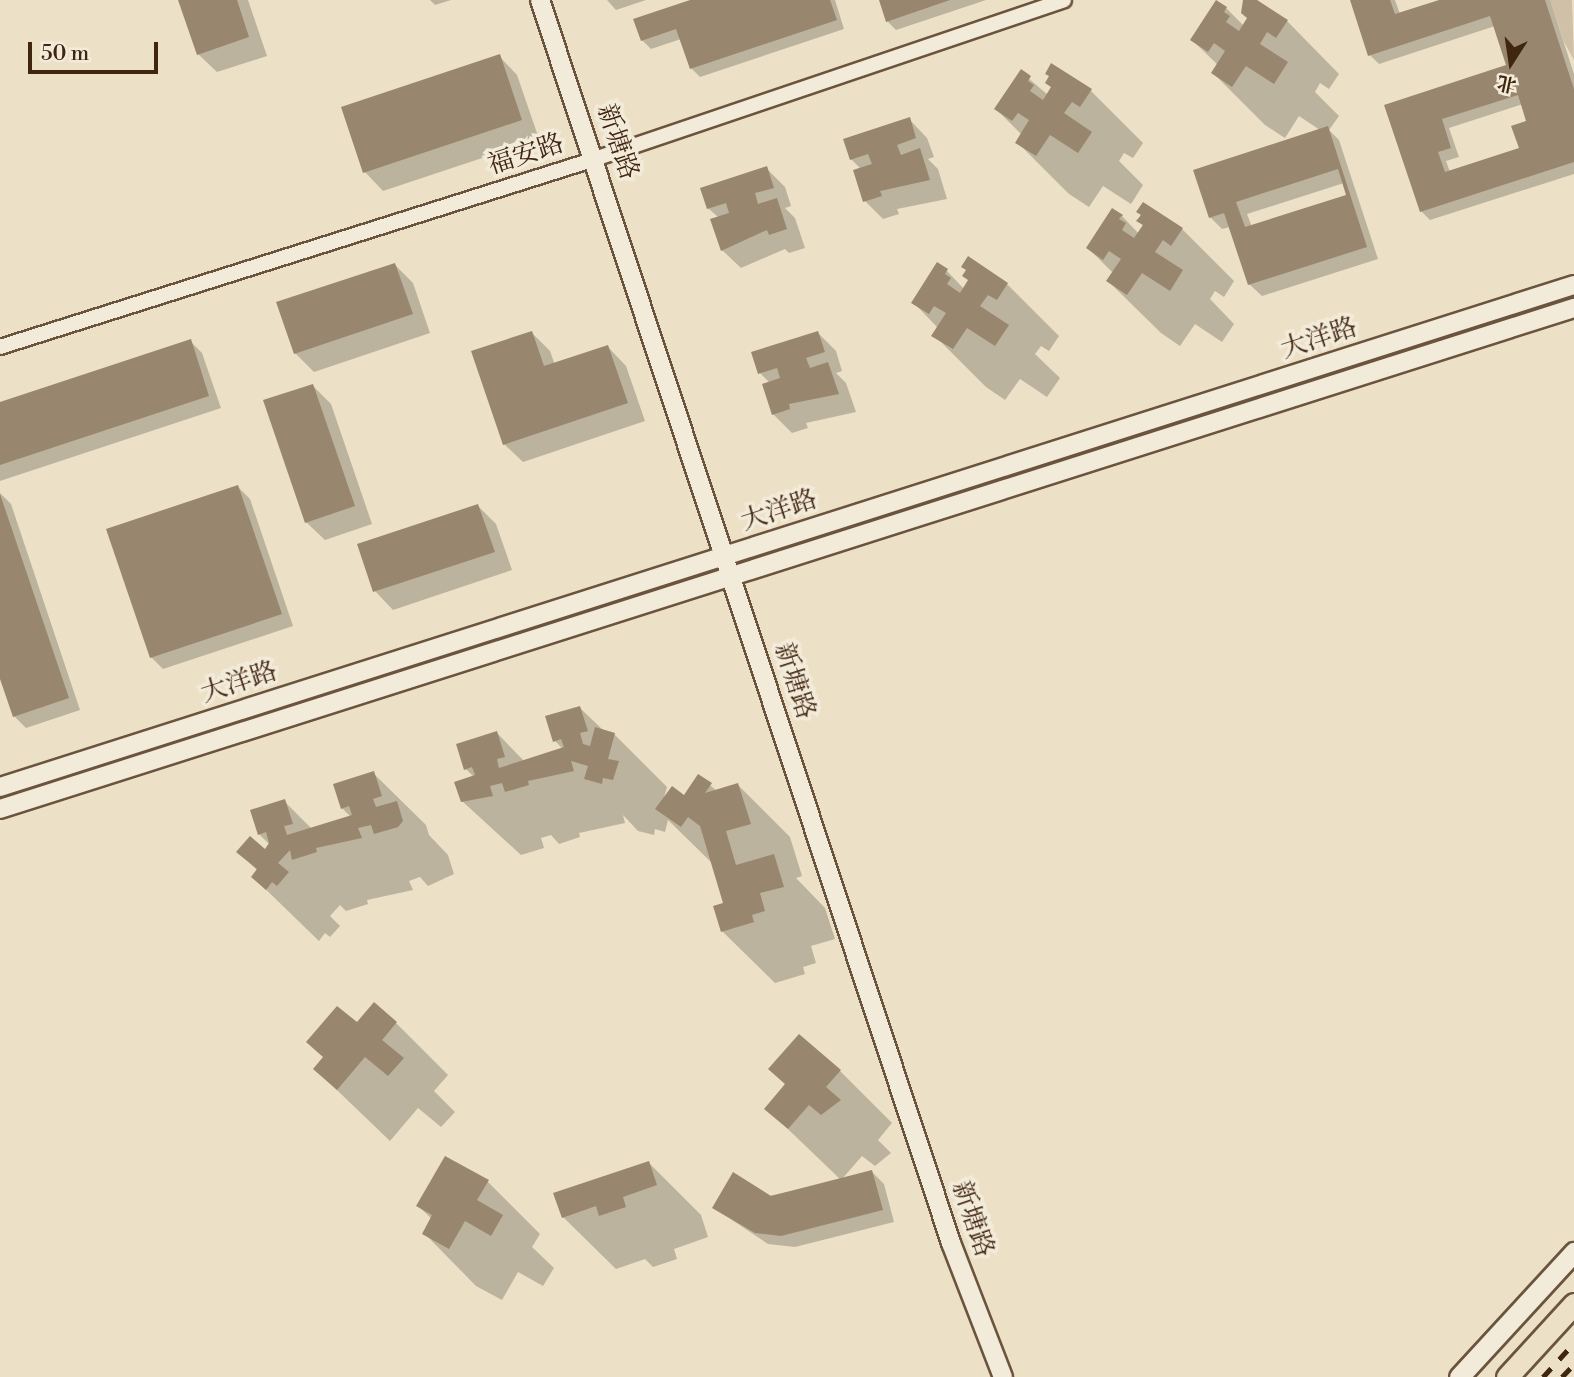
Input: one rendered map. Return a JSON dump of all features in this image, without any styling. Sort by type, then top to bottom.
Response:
[{"type":"main road","points":[[1459,1377],[1574,1252]]},
{"type":"main road","points":[[1507,1377],[1574,1304]]},
{"type":"street","name":"新塘路","points":[[540,0],[595,159],[951,1243],[1003,1377]]},
{"type":"street","name":"福安路","points":[[0,347],[595,159],[1064,0]]},
{"type":"street","name":"大洋路","points":[[0,787],[1574,285]]},
{"type":"street","name":"大洋路","points":[[0,809],[1574,308]]},
{"type":"shaded area","points":[[1550,0],[1572,0],[1574,60],[1564,42]]},
{"type":"building","points":[[178,0],[237,0],[249,37],[197,55]]},
{"type":"building","points":[[690,0],[830,0],[837,20],[690,69],[676,29],[641,41],[633,19]]},
{"type":"building","points":[[879,0],[950,0],[886,22]]},
{"type":"building","points":[[1216,0],[1227,7],[1224,12],[1230,16],[1226,22],[1239,31],[1247,18],[1241,13],[1243,0],[1257,0],[1288,20],[1276,38],[1267,32],[1260,44],[1288,62],[1274,84],[1246,66],[1232,87],[1211,73],[1225,51],[1214,43],[1208,52],[1190,40]]},
{"type":"building","points":[[1350,0],[1390,0],[1395,14],[1439,0],[1545,0],[1574,89],[1574,162],[1420,212],[1384,105],[1506,65],[1490,16],[1368,56]],"holes":[[[1518,95],[1526,121],[1511,126],[1519,148],[1445,172],[1438,152],[1451,148],[1442,119]]]},
{"type":"building","points":[[500,54],[522,120],[363,173],[341,107]]},
{"type":"building","points":[[1051,63],[1092,89],[1080,107],[1072,102],[1064,113],[1092,132],[1078,153],[1050,135],[1036,156],[1015,143],[1029,120],[1018,113],[1012,121],[994,109],[1021,69],[1031,76],[1028,81],[1034,85],[1030,91],[1043,100],[1051,87],[1045,83],[1049,76],[1045,74]]},
{"type":"building","points":[[910,117],[916,138],[897,145],[901,155],[920,148],[930,180],[880,191],[882,196],[863,202],[853,170],[872,164],[868,154],[850,160],[843,139]]},
{"type":"building","points":[[1328,126],[1367,247],[1248,285],[1224,213],[1209,218],[1193,170]],"holes":[[[1338,169],[1346,195],[1245,227],[1236,202]]]},
{"type":"building","points":[[767,166],[774,188],[755,193],[758,204],[777,198],[787,229],[769,235],[767,230],[721,251],[710,219],[729,213],[726,203],[707,209],[700,188]]},
{"type":"building","points":[[1143,202],[1183,228],[1171,246],[1163,240],[1155,252],[1183,270],[1170,291],[1142,273],[1127,295],[1106,281],[1121,259],[1109,251],[1103,260],[1086,248],[1112,208],[1123,215],[1119,219],[1126,223],[1122,230],[1134,238],[1143,225],[1136,221],[1141,215],[1136,212]]},
{"type":"building","points":[[968,256],[1008,283],[997,300],[988,295],[980,306],[1009,325],[995,346],[967,328],[953,349],[931,336],[946,313],[934,306],[929,314],[911,303],[937,262],[948,269],[945,274],[951,278],[947,284],[960,293],[968,280],[962,276],[966,270],[961,267]]},
{"type":"building","points":[[395,263],[413,314],[294,354],[276,302]]},
{"type":"building","points":[[532,331],[544,366],[608,345],[628,403],[503,445],[471,351]]},
{"type":"building","points":[[818,331],[825,352],[806,358],[810,368],[828,362],[839,394],[789,404],[790,409],[772,415],[762,384],[780,378],[777,368],[758,374],[751,352]]},
{"type":"building","points":[[191,339],[209,396],[0,465],[0,402]]},
{"type":"building","points":[[313,384],[355,506],[305,523],[263,400]]},
{"type":"building","points":[[238,485],[282,614],[150,658],[106,529]]},
{"type":"building","points":[[0,494],[69,698],[13,717],[0,679]]},
{"type":"building","points":[[478,504],[495,552],[373,592],[357,544]]},
{"type":"building","points":[[580,706],[588,731],[580,733],[583,744],[590,746],[595,727],[615,733],[608,759],[619,761],[613,780],[603,778],[602,784],[584,779],[588,766],[571,761],[574,771],[528,781],[529,785],[505,792],[502,783],[490,786],[493,796],[461,802],[454,782],[475,775],[472,767],[464,770],[456,744],[497,731],[505,757],[497,759],[499,768],[564,747],[561,739],[553,742],[545,716]]},
{"type":"building","points":[[374,771],[382,796],[373,799],[376,807],[397,801],[403,821],[398,827],[374,834],[371,825],[358,828],[362,838],[316,848],[317,852],[292,860],[290,850],[278,863],[289,872],[277,886],[272,882],[266,890],[251,877],[257,869],[236,852],[250,836],[265,849],[269,843],[266,832],[258,835],[250,810],[285,799],[293,824],[284,826],[287,835],[352,815],[349,806],[341,809],[333,784]]},
{"type":"building","points":[[698,774],[712,783],[705,793],[738,783],[751,824],[726,831],[736,865],[774,854],[784,887],[760,893],[765,911],[752,915],[754,922],[721,932],[713,906],[723,903],[700,826],[688,817],[681,827],[655,809],[672,786],[684,795]]},
{"type":"building","points":[[374,1002],[397,1022],[382,1040],[404,1058],[388,1076],[365,1057],[337,1090],[313,1069],[323,1057],[306,1042],[337,1006],[357,1022]]},
{"type":"building","points":[[799,1034],[841,1070],[826,1087],[841,1100],[821,1115],[809,1105],[788,1129],[764,1109],[785,1084],[768,1069]]},
{"type":"building","points":[[445,1156],[489,1180],[477,1200],[503,1215],[491,1236],[465,1221],[449,1249],[422,1234],[432,1215],[416,1206]]},
{"type":"building","points":[[649,1161],[657,1185],[623,1197],[626,1207],[599,1216],[596,1206],[562,1218],[553,1193]]},
{"type":"building","points":[[872,1170],[883,1210],[781,1236],[755,1233],[712,1208],[733,1172],[771,1196]]},
{"type":"railway","points":[[1543,1377],[1574,1343]]},
{"type":"railway","points":[[1562,1377],[1574,1364]]}]
